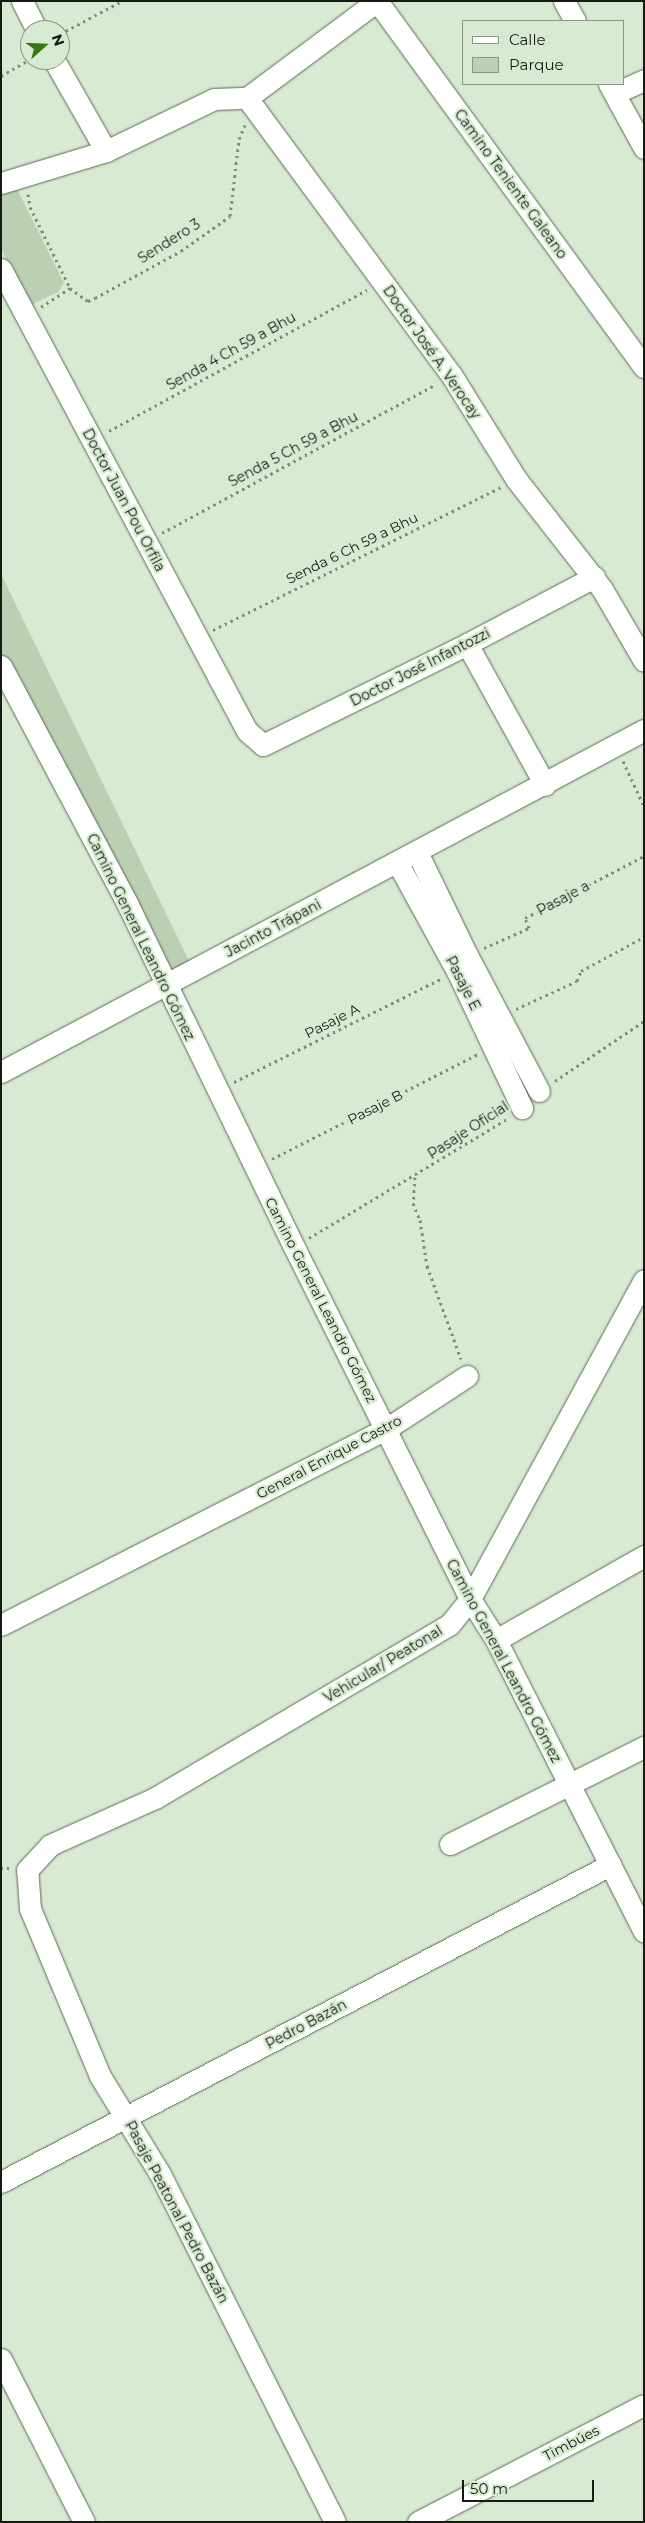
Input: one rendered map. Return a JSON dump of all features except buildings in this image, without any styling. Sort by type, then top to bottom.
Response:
[{"type":"street","points":[[22,1],[32,20]]},
{"type":"street","points":[[1,183],[106,151],[214,99],[250,104],[377,1]]},
{"type":"street","name":"Camino Teniente Galeano","points":[[377,1],[644,367]]},
{"type":"street","points":[[564,1],[574,20]]},
{"type":"street","points":[[60,70],[106,151]]},
{"type":"street","points":[[644,80],[612,89],[644,148]]},
{"type":"street","name":"Doctor José A. Verocay","points":[[250,104],[452,376],[516,479],[594,577],[644,660]]},
{"type":"street","name":"Doctor Juan Pou Orfila","points":[[1,269],[247,731]]},
{"type":"street","name":"Doctor José Infantozzi","points":[[247,731],[263,745],[467,644],[594,577]]},
{"type":"street","points":[[467,644],[545,785]]},
{"type":"street","name":"Camino General Leandro Gómez","points":[[1,666],[127,903],[217,1091],[470,1599],[496,1640],[644,1932]]},
{"type":"street","name":"Jacinto Trápani","points":[[1,1072],[545,785],[644,730]]},
{"type":"street","name":"Pasaje E","points":[[417,852],[494,1046],[522,1108]]},
{"type":"street","name":"Pasaje E","points":[[398,862],[462,963],[500,1013],[539,1090]]},
{"type":"street","points":[[494,1046],[516,1042]]},
{"type":"street","name":"Vehicular/ Peatonal","points":[[27,1870],[50,1845],[155,1798],[450,1624],[470,1599],[644,1280]]},
{"type":"street","name":"General Enrique Castro","points":[[1,1625],[386,1429],[467,1376]]},
{"type":"street","points":[[496,1640],[644,1556]]},
{"type":"street","points":[[450,1844],[644,1746]]},
{"type":"street","name":"Pedro Bazán","points":[[1,2182],[610,1865]]},
{"type":"street","name":"Pasaje Peatonal Pedro Bazán","points":[[27,1870],[30,1909],[100,2076],[128,2117],[206,2263],[260,2377],[335,2522]]},
{"type":"street","points":[[1,2359],[84,2522]]},
{"type":"street","name":"Timbúes","points":[[418,2522],[644,2405]]},
{"type":"path","points":[[70,29],[122,1]]},
{"type":"path","points":[[1,76],[20,65]]},
{"type":"path","name":"Sendero 3","points":[[70,288],[88,301],[95,298],[181,251],[230,216],[239,139],[250,104]]},
{"type":"path","points":[[24,315],[70,288],[30,207],[25,176]]},
{"type":"path","name":"Senda 4 Ch 59 a Bhu","points":[[92,440],[383,282]]},
{"type":"path","name":"Senda 5 Ch 59 a Bhu","points":[[146,541],[452,376]]},
{"type":"path","name":"Senda 6 Ch 59 a Bhu","points":[[197,638],[516,479]]},
{"type":"path","points":[[616,747],[644,806]]},
{"type":"path","name":"Pasaje a","points":[[462,963],[529,928],[525,918],[644,856]]},
{"type":"path","points":[[500,1013],[524,1008],[577,981],[581,971],[644,937]]},
{"type":"path","name":"Pasaje A","points":[[217,1091],[462,963]]},
{"type":"path","points":[[539,1090],[584,1064],[644,1022]]},
{"type":"path","name":"Pasaje B","points":[[255,1168],[494,1046]]},
{"type":"path","name":"Pasaje Oficial","points":[[294,1247],[415,1177],[522,1108]]},
{"type":"path","points":[[415,1177],[413,1203],[420,1220],[427,1266],[467,1376]]},
{"type":"green space","points":[[16,187],[64,283],[58,292],[29,306],[1,249],[1,191]]},
{"type":"green space","points":[[1,574],[194,971],[166,986],[1,666]]}]
